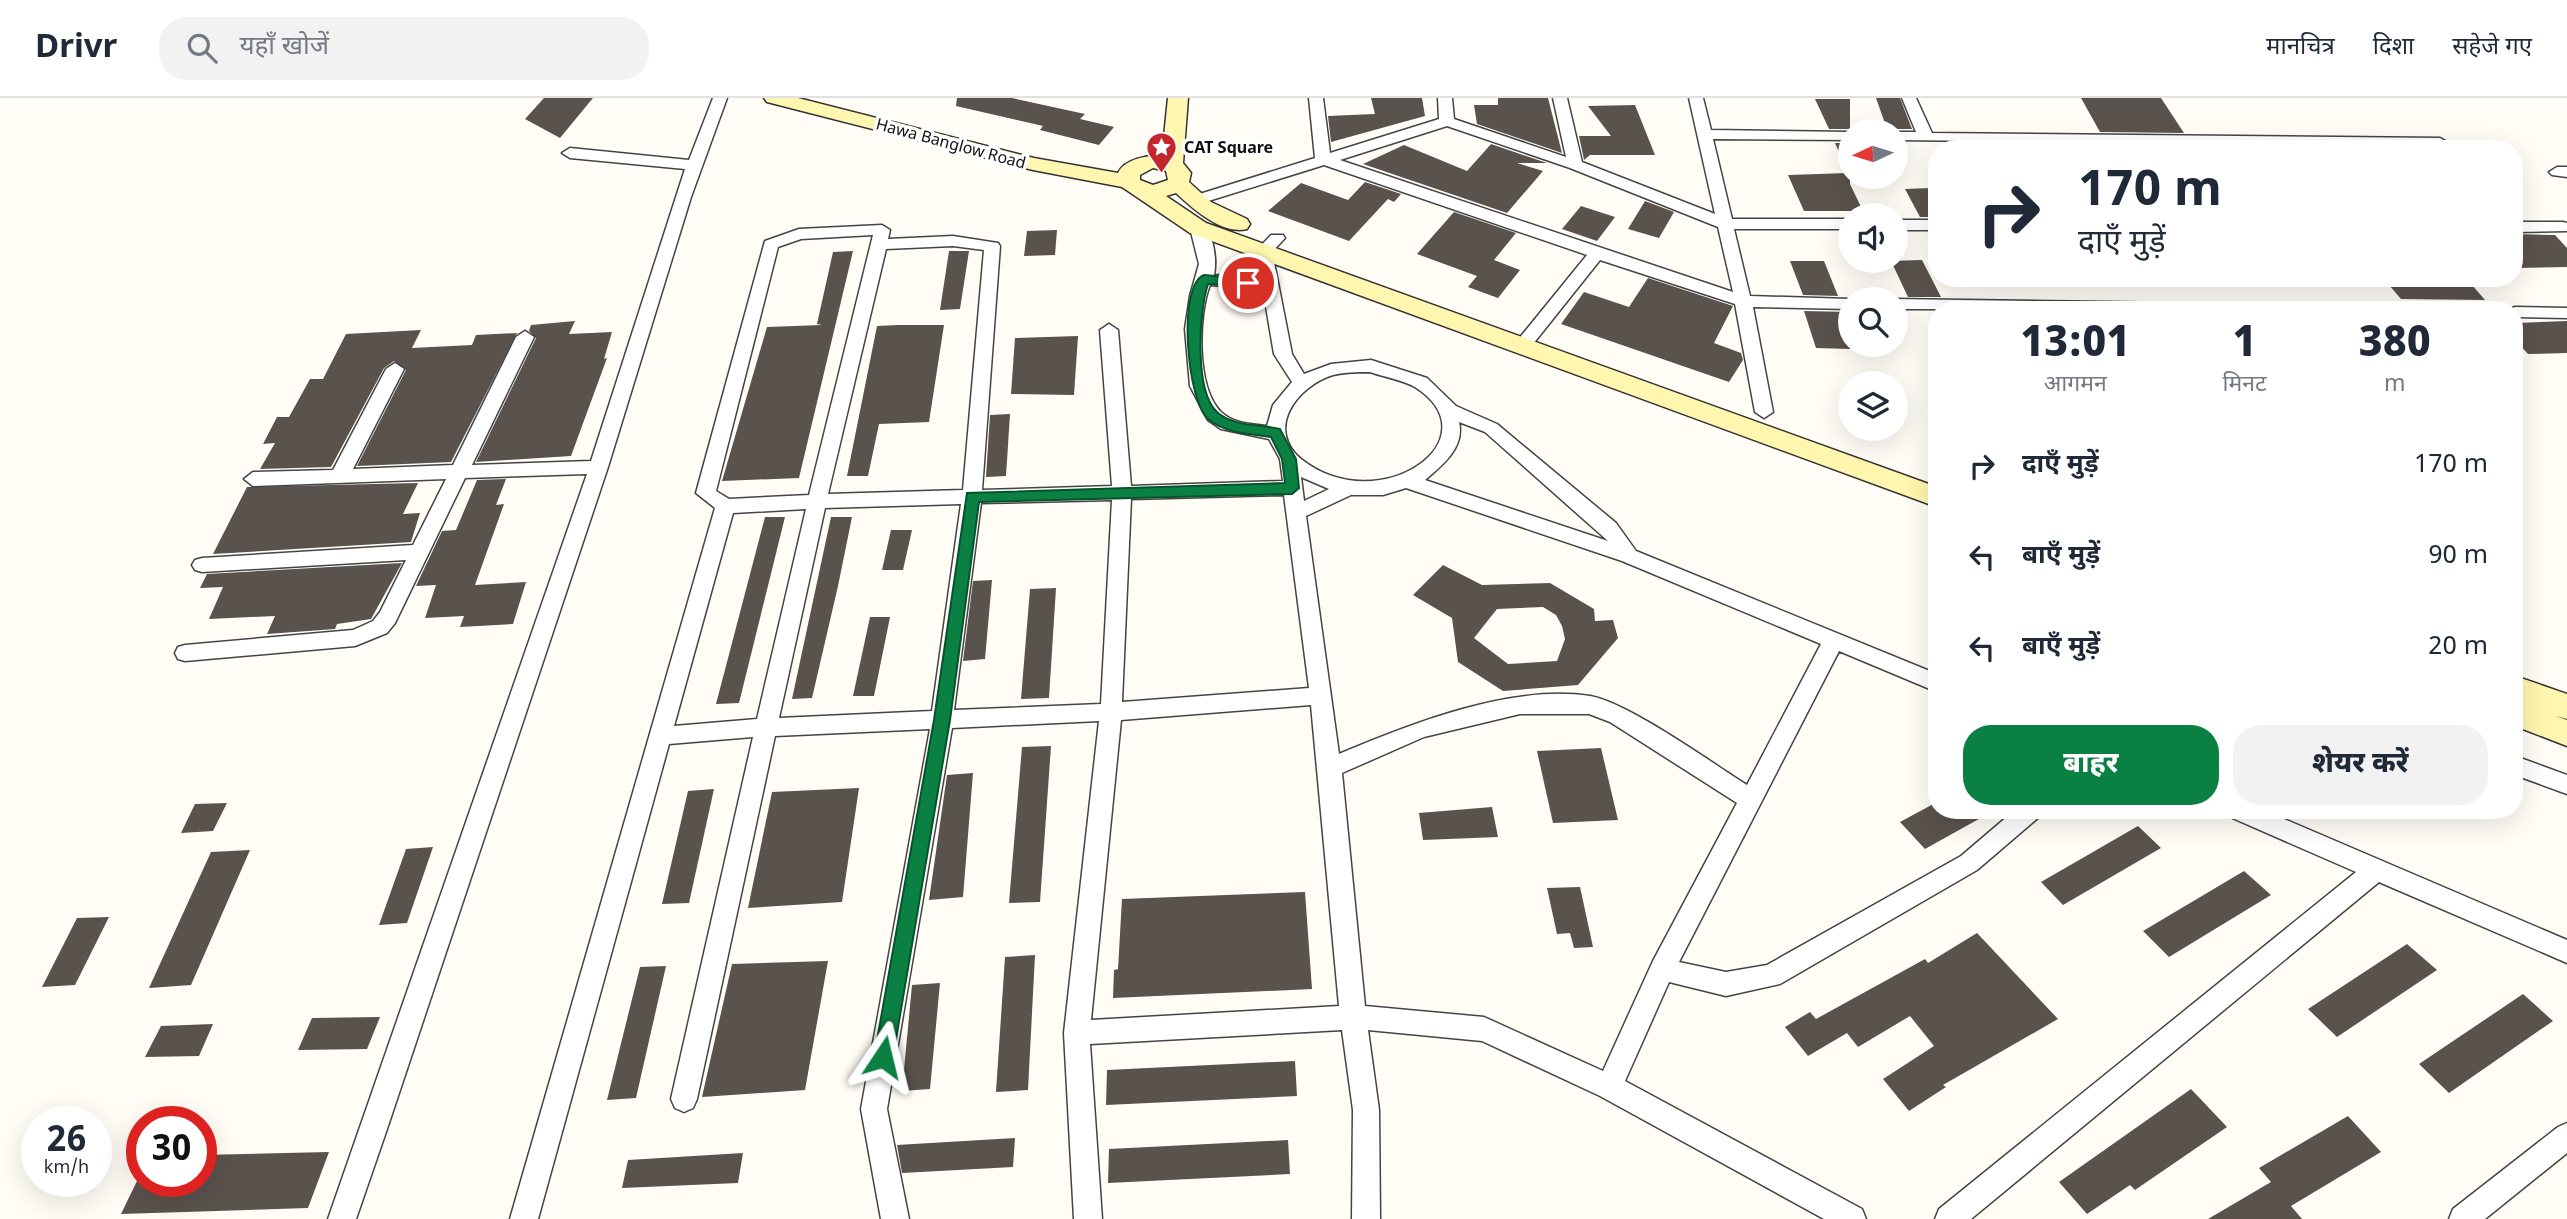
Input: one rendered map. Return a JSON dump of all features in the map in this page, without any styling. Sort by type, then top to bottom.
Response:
[{"type":"street","points":[[342,1219],[496,778],[599,467],[692,165],[720,98]]},
{"type":"street","name":"Hawa Banglow Road","points":[[774,98],[1009,150]]},
{"type":"street","name":"Hawa Banglow Road","points":[[840,98],[1009,150],[1086,177],[1175,174]]},
{"type":"street","points":[[1139,176],[1161,120],[1164,98]]},
{"type":"street","points":[[1139,176],[1165,190],[1175,174],[1178,98]]},
{"type":"street","points":[[1315,98],[1323,159]]},
{"type":"street","points":[[1445,98],[1447,121]]},
{"type":"street","points":[[1560,98],[1575,165]]},
{"type":"street","points":[[1696,98],[1744,301],[1764,412]]},
{"type":"street","points":[[1909,98],[1926,137]]},
{"type":"street","points":[[1196,200],[1447,121],[1575,165],[1725,224],[1838,224]]},
{"type":"street","points":[[1705,134],[1838,135]]},
{"type":"street","points":[[1908,136],[2234,140]]},
{"type":"street","points":[[570,153],[692,165]]},
{"type":"street","points":[[1323,159],[1744,301],[1838,303]]},
{"type":"street","points":[[1175,174],[1196,200],[1219,217],[1270,245]]},
{"type":"street","points":[[1139,176],[1178,217],[1198,228],[1270,245],[1529,338],[1928,493]]},
{"type":"street","points":[[1908,225],[1928,225]]},
{"type":"street","points":[[2523,227],[2563,227]]},
{"type":"street","points":[[1198,228],[1206,252],[1204,279],[1198,296],[1194,352],[1200,394],[1211,415],[1229,426],[1275,433]]},
{"type":"street","points":[[684,1099],[766,727],[820,501],[882,230],[799,233],[771,244],[706,493],[725,506],[820,501],[1292,488]]},
{"type":"street","points":[[878,244],[953,242],[992,246],[972,497],[942,720],[874,1109],[895,1219]]},
{"type":"street","points":[[1270,245],[1269,284],[1283,354],[1301,383]]},
{"type":"street","points":[[1529,338],[1597,253]]},
{"type":"street","points":[[1204,279],[1269,284]]},
{"type":"street","points":[[1908,304],[1928,304]]},
{"type":"street","points":[[2523,312],[2567,313]]},
{"type":"street","points":[[1088,1219],[1077,1033],[1111,712],[1122,494],[1109,330]]},
{"type":"street","points":[[185,653],[355,638],[380,627],[388,617],[525,337]]},
{"type":"street","points":[[1529,338],[1764,412],[1928,473]]},
{"type":"street","points":[[1289,459],[1319,480],[1349,488],[1380,489],[1410,482],[1433,468],[1448,451],[1453,431],[1449,411],[1437,394],[1419,380],[1396,371],[1371,366],[1321,372],[1301,383],[1276,414],[1275,433],[1289,459],[1330,768],[1353,1017],[1366,1110],[1366,1219]]},
{"type":"street","points":[[340,475],[395,369]]},
{"type":"street","points":[[1449,411],[1491,428],[1609,528],[1629,556]]},
{"type":"street","points":[[253,480],[599,467]]},
{"type":"street","points":[[1410,482],[1629,556],[1835,640],[1928,674]]},
{"type":"street","points":[[1296,513],[1349,488]]},
{"type":"street","points":[[524,1219],[725,506]]},
{"type":"street","points":[[202,565],[418,552]]},
{"type":"street","points":[[1609,1087],[1662,970],[1835,640]]},
{"type":"street","points":[[2523,691],[2567,706]]},
{"type":"street","points":[[658,736],[766,727],[1111,712],[1320,696]]},
{"type":"street","points":[[1330,768],[1420,729],[1520,705],[1590,705],[1619,716],[1750,799]]},
{"type":"street","points":[[2523,716],[2567,733]]},
{"type":"street","points":[[2523,768],[2567,785]]},
{"type":"street","points":[[1662,970],[1726,984],[1771,976],[1969,863],[2020,819]]},
{"type":"street","points":[[2259,819],[2567,952]]},
{"type":"street","points":[[1949,1219],[2376,870]]},
{"type":"street","points":[[1077,1033],[1353,1017],[1484,1029],[1609,1087],[1852,1219]]},
{"type":"street","points":[[2463,1219],[2567,1136]]},
{"type":"building","points":[[544,98],[593,98],[560,138],[525,119]]},
{"type":"building","points":[[957,98],[1012,98],[1085,114],[1080,119],[1114,127],[1099,145],[1040,130],[1043,126],[956,106]]},
{"type":"building","points":[[1371,98],[1422,98],[1425,116],[1331,142],[1328,116],[1375,114]]},
{"type":"building","points":[[1498,98],[1548,98],[1562,153],[1477,124],[1474,105],[1498,105]]},
{"type":"building","points":[[1876,98],[1900,98],[1912,129],[1908,129],[1908,119],[1883,119]]},
{"type":"building","points":[[2081,98],[2161,98],[2184,133],[2100,132]]},
{"type":"building","points":[[1815,99],[1850,99],[1850,119],[1838,119],[1838,129],[1829,129]]},
{"type":"building","points":[[1635,105],[1655,155],[1590,155],[1584,160],[1579,136],[1611,136],[1588,106]]},
{"type":"building","points":[[1491,144],[1547,163],[1517,163],[1543,171],[1507,213],[1363,164],[1404,145],[1467,171]]},
{"type":"building","points":[[1838,173],[1838,189],[1852,189],[1859,203],[1838,203],[1838,211],[1804,211],[1788,175]]},
{"type":"building","points":[[1365,182],[1401,194],[1394,202],[1388,199],[1349,241],[1268,211],[1301,183],[1348,200]]},
{"type":"building","points":[[1928,188],[1928,217],[1920,217],[1905,189]]},
{"type":"building","points":[[1645,201],[1674,212],[1659,238],[1628,229]]},
{"type":"building","points":[[1581,206],[1615,217],[1597,241],[1562,229]]},
{"type":"building","points":[[1454,212],[1516,233],[1494,260],[1520,270],[1498,298],[1468,287],[1477,276],[1417,254]]},
{"type":"building","points":[[1057,230],[1055,255],[1024,256],[1027,231]]},
{"type":"building","points":[[2523,234],[2555,235],[2567,248],[2567,267],[2523,268]]},
{"type":"building","points":[[853,251],[799,478],[722,481],[767,327],[822,325],[817,324],[833,252]]},
{"type":"building","points":[[949,251],[969,251],[960,309],[940,310]]},
{"type":"building","points":[[1908,260],[1922,260],[1928,272],[1928,287],[1936,287],[1941,297],[1908,297],[1908,287],[1903,287],[1897,273],[1908,273]]},
{"type":"building","points":[[1790,261],[1824,261],[1838,296],[1803,295]]},
{"type":"building","points":[[1648,278],[1733,306],[1714,343],[1741,353],[1743,360],[1729,382],[1561,324],[1584,292],[1629,307]]},
{"type":"building","points":[[2391,287],[2474,287],[2485,300],[2401,299]]},
{"type":"building","points":[[1804,311],[1838,312],[1838,349],[1816,348]]},
{"type":"building","points":[[575,321],[569,334],[612,332],[604,359],[607,358],[571,456],[476,462],[536,338],[529,331],[531,325]]},
{"type":"building","points":[[2567,321],[2567,353],[2528,354],[2523,349],[2523,323]]},
{"type":"building","points":[[944,325],[929,422],[879,424],[868,476],[847,476],[877,326]]},
{"type":"building","points":[[421,330],[412,348],[472,345],[476,335],[517,333],[451,462],[357,466],[406,370],[394,361],[384,368],[331,467],[260,469],[275,443],[263,444],[277,417],[289,417],[310,379],[323,379],[346,334]]},
{"type":"building","points":[[1078,336],[1074,395],[1011,394],[1015,338]]},
{"type":"building","points":[[1010,414],[1006,476],[986,477],[990,415]]},
{"type":"building","points":[[506,479],[496,505],[504,504],[475,585],[526,582],[513,624],[460,627],[464,616],[425,618],[436,585],[416,586],[442,531],[456,530],[477,480]]},
{"type":"building","points":[[418,483],[403,514],[420,513],[411,542],[213,554],[247,487]]},
{"type":"building","points":[[765,517],[785,517],[739,703],[716,704]]},
{"type":"building","points":[[831,517],[852,517],[838,586],[812,698],[792,699]]},
{"type":"building","points":[[891,530],[912,530],[903,570],[882,570]]},
{"type":"building","points":[[402,563],[371,619],[337,624],[335,629],[267,634],[275,616],[209,619],[223,587],[200,588],[207,574]]},
{"type":"building","points":[[1443,565],[1482,585],[1550,583],[1594,609],[1595,621],[1613,620],[1618,638],[1578,685],[1503,691],[1458,662],[1452,618],[1413,595]],"holes":[[[1543,607],[1556,615],[1565,639],[1557,661],[1508,664],[1474,638],[1497,609]]]},
{"type":"building","points":[[992,580],[985,659],[963,661],[973,581]]},
{"type":"building","points":[[1056,588],[1049,698],[1021,699],[1030,589]]},
{"type":"building","points":[[870,617],[890,617],[874,696],[853,696]]},
{"type":"building","points":[[1051,746],[1040,902],[1009,903],[1022,747]]},
{"type":"building","points":[[1601,748],[1618,820],[1553,823],[1537,751]]},
{"type":"building","points":[[973,773],[963,897],[929,900],[947,775]]},
{"type":"building","points":[[859,788],[842,902],[748,908],[772,792]]},
{"type":"building","points":[[714,789],[689,903],[662,904],[688,791]]},
{"type":"building","points":[[227,803],[213,831],[181,833],[195,804]]},
{"type":"building","points":[[1492,807],[1498,837],[1423,840],[1419,813]]},
{"type":"building","points":[[1928,807],[1928,819],[1979,819],[1925,849],[1900,822]]},
{"type":"building","points":[[2138,826],[2161,848],[2063,905],[2041,882]]},
{"type":"building","points":[[433,847],[407,923],[379,925],[406,849]]},
{"type":"building","points":[[250,850],[191,985],[149,988],[211,852]]},
{"type":"building","points":[[2244,871],[2271,895],[2169,957],[2143,931]]},
{"type":"building","points":[[1580,887],[1593,947],[1574,948],[1570,933],[1557,934],[1547,888]]},
{"type":"building","points":[[1305,892],[1312,989],[1113,998],[1114,970],[1118,969],[1122,899]]},
{"type":"building","points":[[109,917],[75,985],[42,987],[77,918]]},
{"type":"building","points":[[1977,933],[2058,1019],[1943,1085],[1946,1087],[1909,1111],[1883,1079],[1934,1046],[1910,1016],[1858,1047],[1847,1033],[1808,1056],[1785,1027],[1810,1012],[1816,1019],[1925,959],[1928,963]]},
{"type":"building","points":[[2407,944],[2437,970],[2337,1037],[2308,1009]]},
{"type":"building","points":[[1035,955],[1028,1090],[996,1092],[1005,957]]},
{"type":"building","points":[[828,961],[805,1090],[702,1097],[732,964]]},
{"type":"building","points":[[666,966],[636,1098],[607,1100],[640,967]]},
{"type":"building","points":[[940,983],[930,1089],[902,1091],[912,985]]},
{"type":"building","points":[[2523,994],[2553,1021],[2449,1093],[2419,1064]]},
{"type":"building","points":[[380,1017],[367,1049],[298,1050],[312,1018]]},
{"type":"building","points":[[213,1024],[199,1056],[145,1057],[161,1026]]},
{"type":"building","points":[[1295,1061],[1297,1096],[1106,1105],[1107,1070]]},
{"type":"building","points":[[2191,1089],[2227,1127],[2135,1190],[2130,1185],[2087,1214],[2059,1182]]},
{"type":"building","points":[[2348,1116],[2381,1152],[2291,1206],[2302,1219],[2208,1219],[2271,1182],[2259,1168]]},
{"type":"building","points":[[1015,1138],[1013,1167],[902,1173],[897,1145]]},
{"type":"building","points":[[1288,1140],[1290,1174],[1108,1183],[1109,1149]]},
{"type":"building","points":[[329,1152],[308,1208],[121,1214],[129,1197],[217,1197],[217,1155]]},
{"type":"building","points":[[743,1153],[738,1183],[622,1188],[628,1160]]},
{"type":"place","name":"CAT Square","points":[[1161,174]]},
{"type":"route","points":[[883,1057],[942,720],[972,497],[1292,488],[1289,459],[1275,433],[1229,426],[1211,415],[1200,394],[1194,352],[1198,296],[1204,279],[1248,283]]}]
